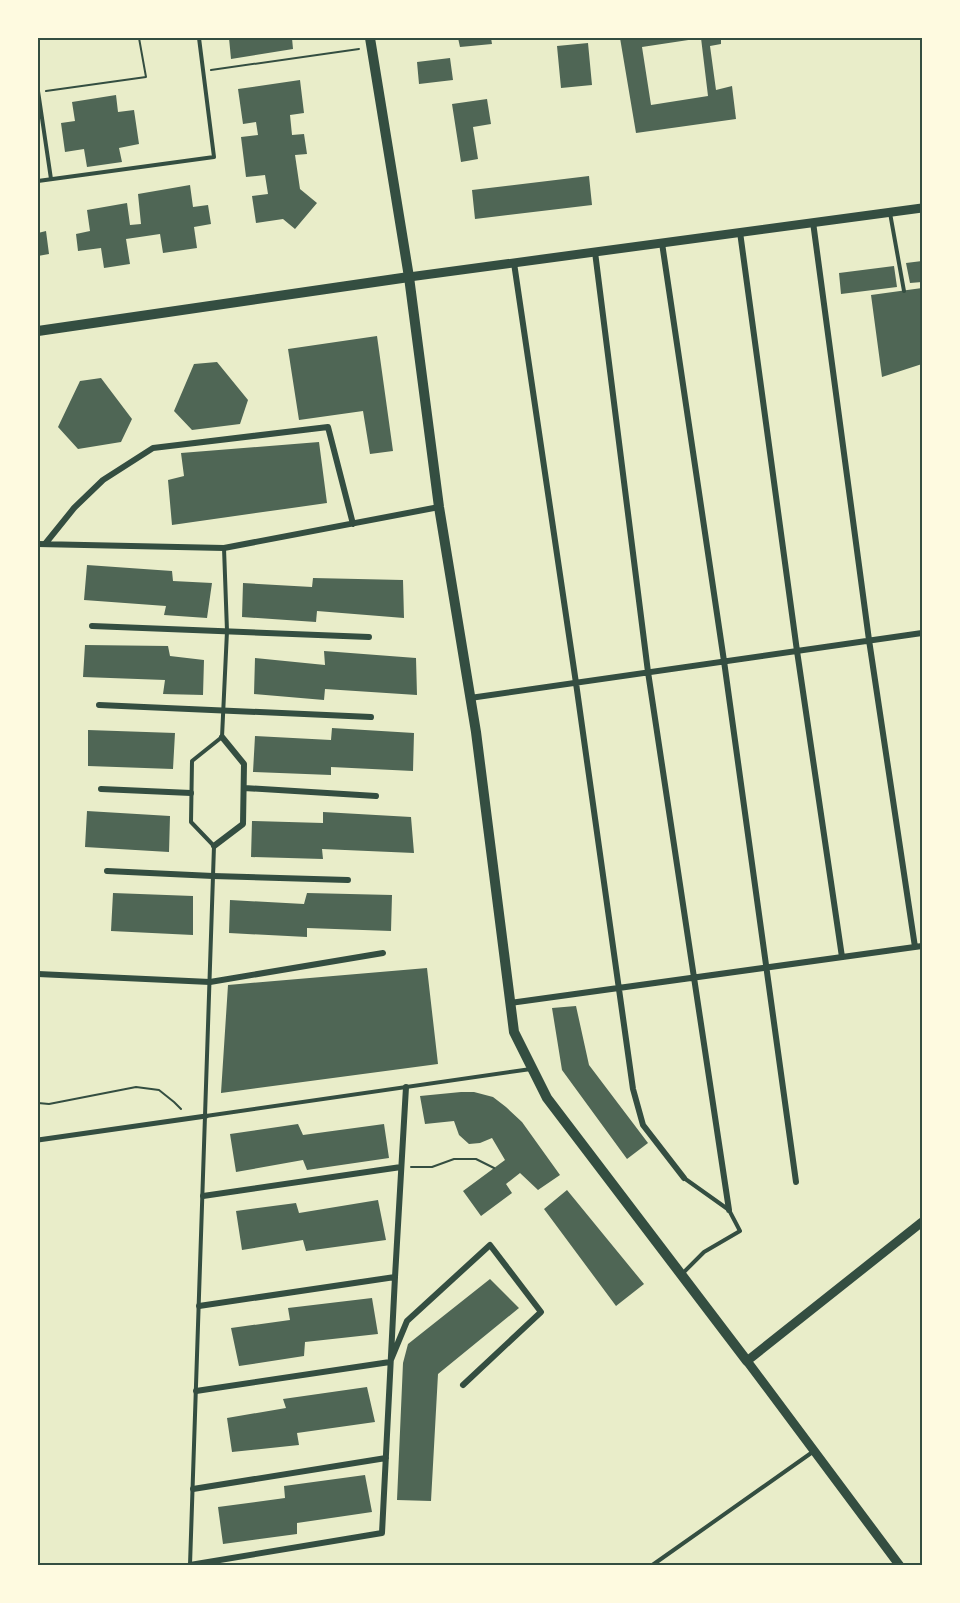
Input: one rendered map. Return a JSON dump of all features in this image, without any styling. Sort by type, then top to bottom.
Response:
[{"type":"main road","points":[[370,42],[409,277],[439,507],[470,698],[514,1032],[547,1098],[747,1361]]},
{"type":"main road","points":[[38,331],[409,277]]},
{"type":"street","points":[[409,277],[922,207]]},
{"type":"street","points":[[510,1003],[919,946],[869,640],[813,222]]},
{"type":"street","points":[[740,232],[797,651],[842,957]]},
{"type":"street","points":[[662,243],[724,661],[796,1182]]},
{"type":"street","points":[[596,252],[648,672],[729,1210]]},
{"type":"street","points":[[514,263],[633,1089],[642,1125],[684,1178]]},
{"type":"street","points":[[45,544],[74,508],[103,480],[153,448],[328,427],[353,524]]},
{"type":"street","points":[[38,544],[224,548],[439,507]]},
{"type":"street","points":[[92,626],[369,637]]},
{"type":"street","points":[[470,698],[922,633]]},
{"type":"street","points":[[99,705],[371,717]]},
{"type":"street","points":[[214,846],[243,824],[244,764],[222,737]]},
{"type":"street","points":[[244,788],[376,796]]},
{"type":"street","points":[[101,789],[191,793]]},
{"type":"street","points":[[107,871],[348,880]]},
{"type":"street","points":[[38,974],[210,982],[383,953]]},
{"type":"street","points":[[187,1565],[382,1533],[406,1087]]},
{"type":"street","points":[[38,1140],[206,1116]]},
{"type":"street","points":[[203,1196],[401,1167]]},
{"type":"street","points":[[900,1566],[747,1361],[922,1222]]},
{"type":"street","points":[[390,1362],[407,1321],[490,1245],[541,1312],[463,1385]]},
{"type":"street","points":[[199,1306],[394,1277]]},
{"type":"street","points":[[196,1391],[390,1362]]},
{"type":"street","points":[[193,1488],[386,1458]]},
{"type":"lane","points":[[38,181],[214,157],[199,38]]},
{"type":"lane","points":[[38,92],[51,179]]},
{"type":"lane","points":[[890,212],[904,291]]},
{"type":"lane","points":[[187,1565],[193,1488],[214,846],[191,822],[192,761],[222,737],[227,631],[224,548]]},
{"type":"lane","points":[[206,1116],[532,1068]]},
{"type":"lane","points":[[681,1274],[704,1252],[740,1231],[729,1210],[684,1178]]},
{"type":"lane","points":[[651,1566],[814,1451]]},
{"type":"path","points":[[38,92],[146,77],[139,38]]},
{"type":"path","points":[[203,71],[370,42]]},
{"type":"path","points":[[38,1103],[49,1104],[136,1087],[159,1090],[189,1118]]},
{"type":"path","points":[[401,1167],[432,1167],[454,1159],[476,1159],[494,1168]]},
{"type":"building","points":[[229,38],[292,38],[293,49],[231,59]]},
{"type":"building","points":[[458,38],[491,38],[492,44],[460,47]]},
{"type":"building","points":[[620,38],[695,38],[642,47],[651,105],[708,96],[701,38],[721,38],[721,44],[710,46],[716,90],[732,86],[736,119],[636,133]]},
{"type":"building","points":[[588,43],[592,85],[561,88],[557,46]]},
{"type":"building","points":[[450,58],[453,80],[419,84],[417,62]]},
{"type":"building","points":[[300,80],[304,113],[290,115],[292,135],[304,134],[307,154],[295,155],[300,189],[317,203],[295,229],[283,219],[256,223],[252,196],[268,194],[265,175],[246,177],[241,137],[258,135],[256,122],[243,124],[238,89]]},
{"type":"building","points":[[116,95],[118,112],[134,110],[139,144],[119,148],[122,162],[87,167],[84,149],[65,152],[61,123],[75,121],[72,102]]},
{"type":"building","points":[[487,99],[491,124],[473,127],[478,159],[461,162],[452,104]]},
{"type":"building","points":[[589,176],[592,205],[475,219],[472,190]]},
{"type":"building","points":[[190,185],[193,207],[208,205],[211,224],[194,227],[197,248],[163,253],[160,234],[126,239],[130,264],[104,268],[101,248],[78,251],[76,234],[90,231],[87,210],[127,203],[130,225],[141,224],[138,194]]},
{"type":"building","points":[[46,231],[49,254],[38,256],[38,233]]},
{"type":"building","points":[[922,261],[922,282],[910,283],[906,263]]},
{"type":"building","points":[[894,266],[897,287],[841,294],[839,273]]},
{"type":"building","points":[[922,288],[922,364],[882,377],[871,295]]},
{"type":"building","points":[[377,336],[393,451],[370,454],[363,411],[299,420],[288,349]]},
{"type":"building","points":[[217,362],[248,400],[240,424],[192,430],[174,411],[194,364]]},
{"type":"building","points":[[101,378],[132,419],[121,442],[78,449],[58,427],[80,381]]},
{"type":"building","points":[[319,442],[327,503],[172,525],[168,480],[184,476],[181,453]]},
{"type":"building","points":[[87,565],[172,571],[173,581],[212,583],[207,618],[164,615],[166,606],[84,600]]},
{"type":"building","points":[[313,578],[403,580],[404,618],[317,611],[316,622],[242,617],[243,583],[312,587]]},
{"type":"building","points":[[85,645],[168,646],[170,656],[204,660],[203,695],[163,694],[165,680],[83,677]]},
{"type":"building","points":[[324,651],[416,658],[417,695],[325,689],[324,700],[254,694],[255,658],[325,665]]},
{"type":"building","points":[[332,728],[414,733],[413,771],[331,767],[331,775],[253,772],[255,736],[331,740]]},
{"type":"building","points":[[88,730],[175,733],[173,769],[88,766]]},
{"type":"building","points":[[87,811],[170,816],[169,852],[85,847]]},
{"type":"building","points":[[323,812],[411,817],[414,853],[322,849],[323,859],[251,857],[252,821],[323,823]]},
{"type":"building","points":[[113,893],[193,896],[193,935],[111,931]]},
{"type":"building","points":[[307,893],[392,895],[391,931],[307,928],[307,937],[229,933],[230,900],[304,904]]},
{"type":"building","points":[[427,968],[438,1064],[221,1093],[228,985]]},
{"type":"building","points":[[576,1006],[589,1065],[648,1143],[627,1159],[562,1070],[552,1008]]},
{"type":"building","points":[[474,1092],[493,1097],[506,1107],[522,1122],[560,1175],[538,1190],[520,1173],[506,1184],[512,1193],[481,1216],[463,1191],[505,1160],[492,1138],[480,1143],[469,1144],[459,1135],[454,1121],[425,1124],[420,1096]]},
{"type":"building","points":[[298,1124],[303,1135],[384,1124],[389,1158],[307,1170],[303,1160],[236,1172],[230,1134]]},
{"type":"building","points":[[567,1190],[644,1284],[616,1306],[544,1209]]},
{"type":"building","points":[[378,1200],[386,1240],[306,1251],[303,1240],[242,1250],[236,1211],[296,1203],[299,1213]]},
{"type":"building","points":[[490,1279],[519,1308],[438,1374],[431,1501],[397,1500],[403,1363],[408,1344]]},
{"type":"building","points":[[372,1298],[378,1334],[305,1342],[304,1356],[239,1366],[231,1328],[290,1320],[288,1308]]},
{"type":"building","points":[[367,1387],[375,1422],[297,1433],[299,1445],[232,1452],[227,1418],[286,1408],[283,1399]]},
{"type":"building","points":[[365,1475],[372,1512],[297,1523],[297,1534],[223,1544],[218,1507],[285,1498],[284,1486]]}]
